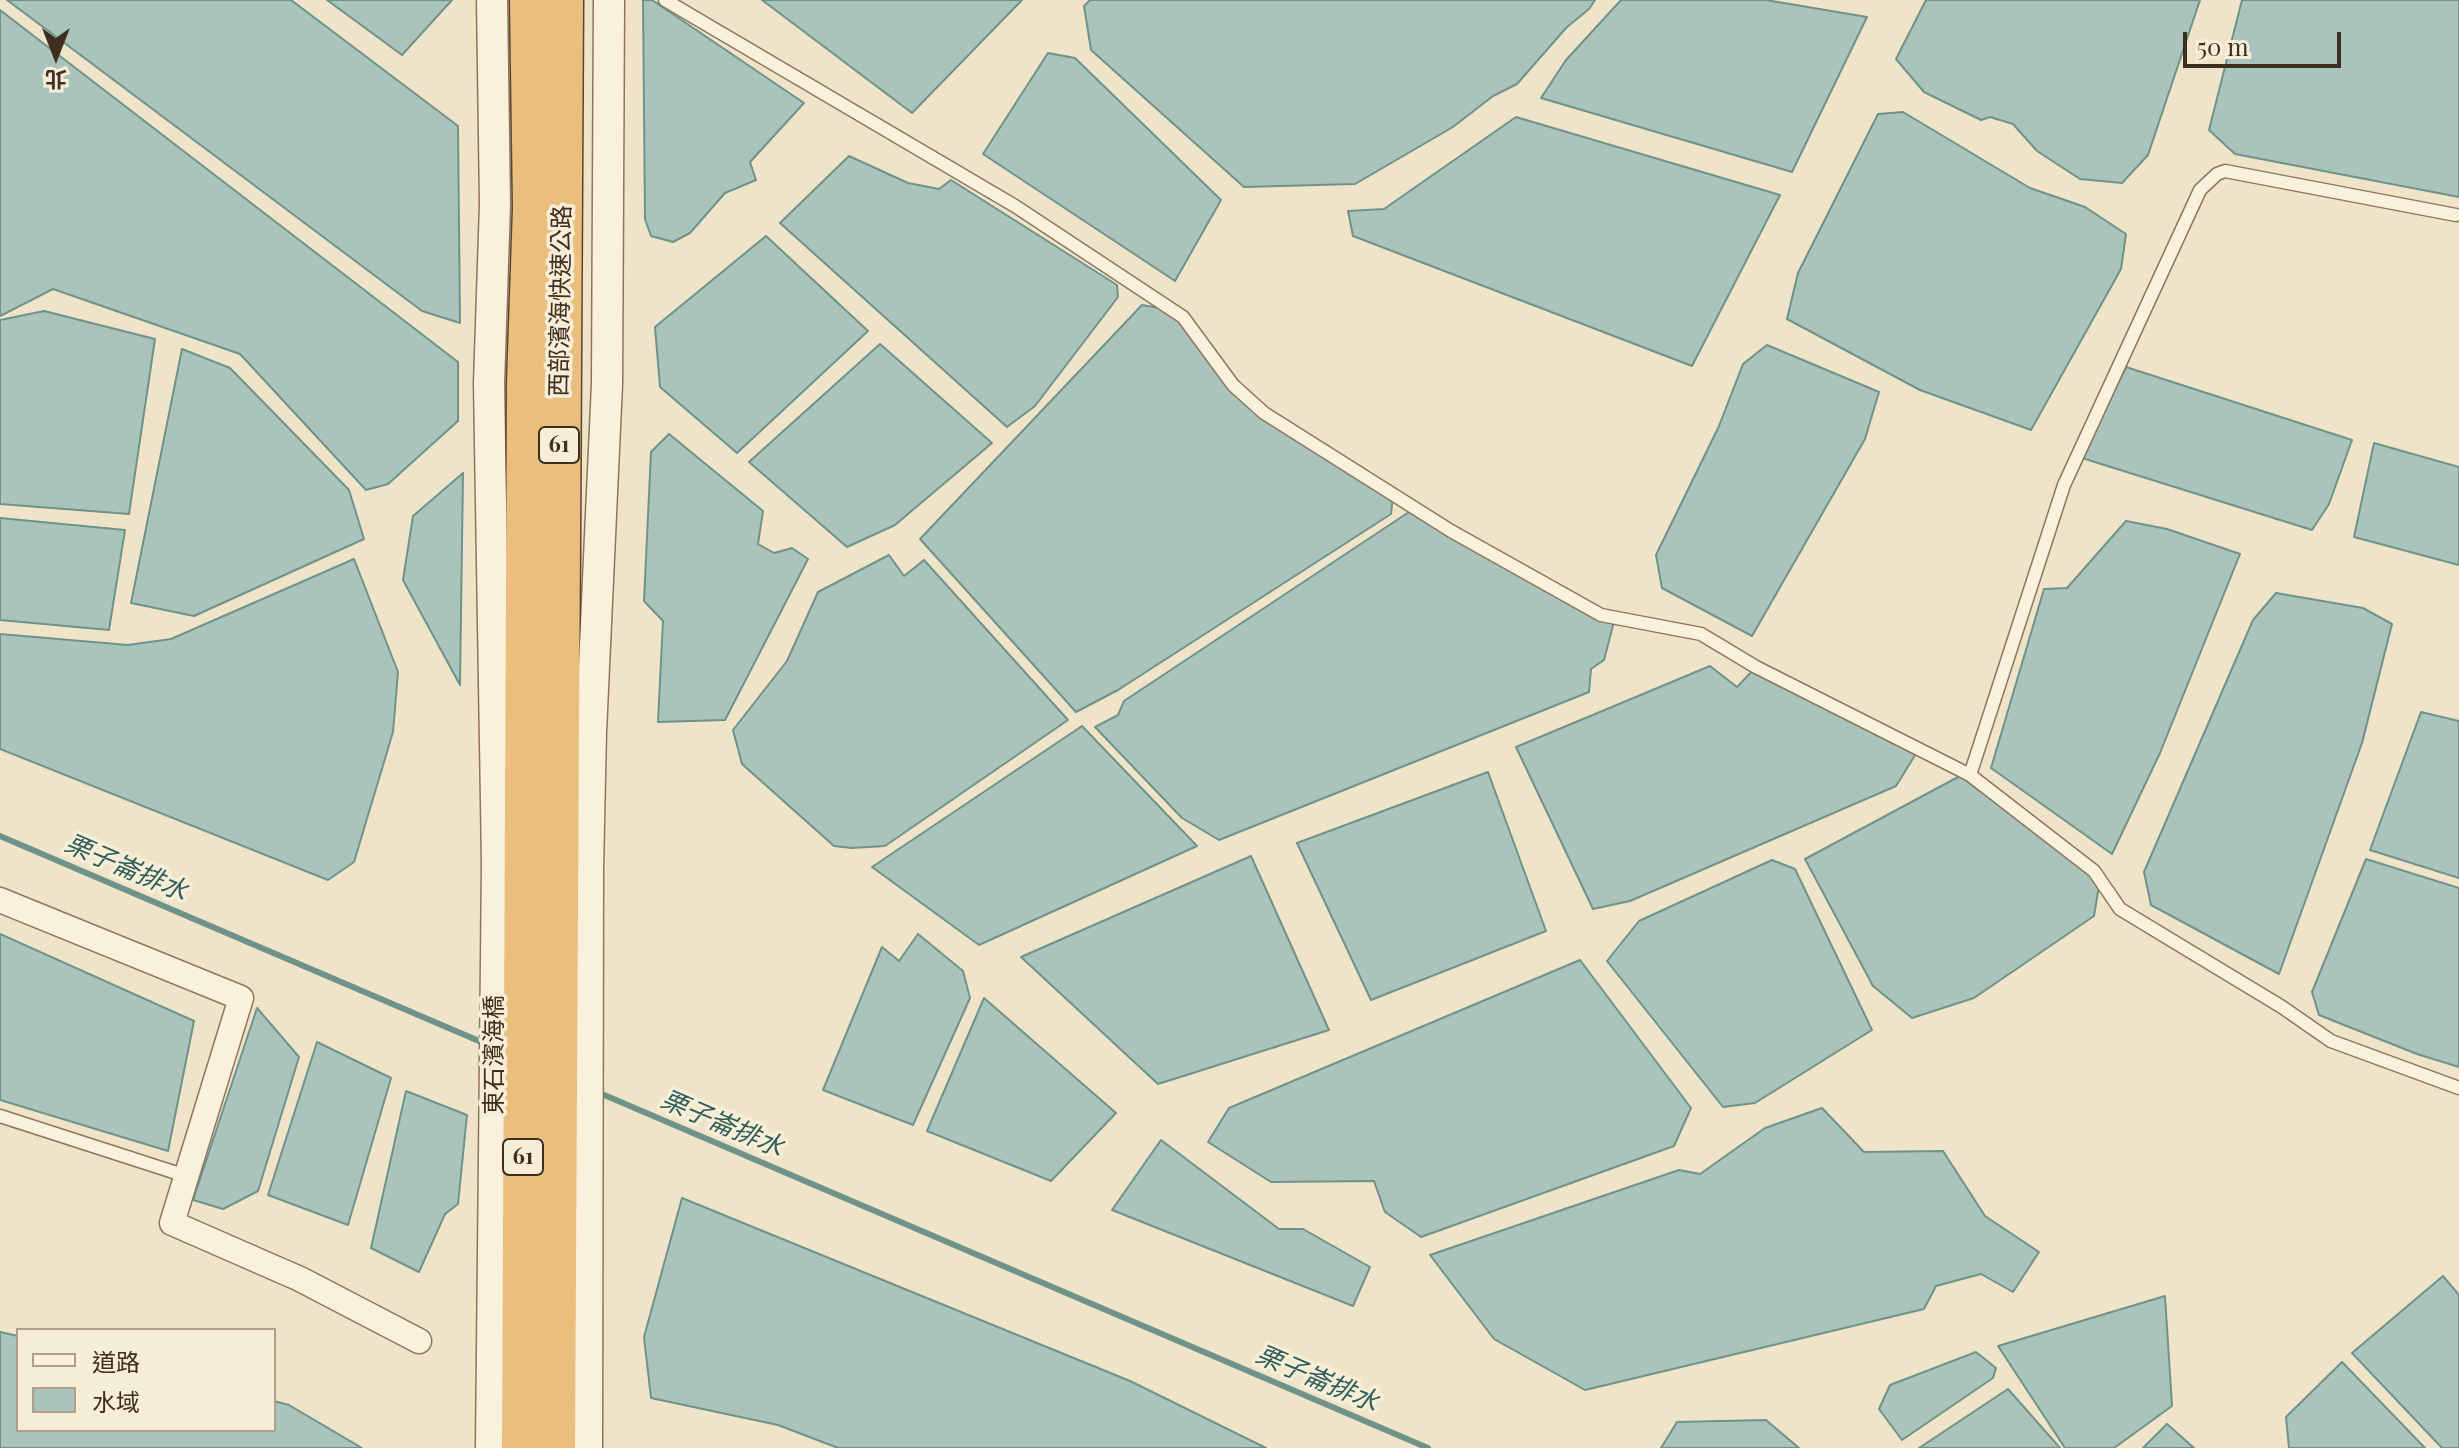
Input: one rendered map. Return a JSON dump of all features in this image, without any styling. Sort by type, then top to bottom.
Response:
[{"type":"highway","name":"西部濱海快速公路","points":[[510,860],[533,208],[530,0]]},
{"type":"highway","name":"西部濱海快速公路","points":[[563,0],[573,900]]},
{"type":"highway","name":"東石濱海橋","points":[[510,860],[522,1448]]},
{"type":"highway","name":"61","points":[[555,1448],[573,900]]},
{"type":"street","points":[[492,0],[495,204],[489,383],[510,860]]},
{"type":"street","points":[[587,1448],[573,900],[591,732],[607,384],[609,0]]},
{"type":"street","name":"東石濱海橋","points":[[491,1448],[510,860]]},
{"type":"street","points":[[0,900],[241,998],[172,1223],[300,1279],[419,1341]]},
{"type":"lane","points":[[665,0],[1015,206],[1183,317],[1233,385],[1264,413],[1451,531],[1601,615],[1701,634],[1756,667],[1970,775],[2094,871],[2120,909],[2282,1007],[2331,1041],[2459,1088]]},
{"type":"lane","points":[[1970,775],[2064,485],[2200,190],[2217,174],[2225,171],[2456,215]]},
{"type":"lane","points":[[0,1116],[186,1176]]},
{"type":"water","points":[[7,0],[291,0],[458,126],[460,323],[422,311]]},
{"type":"water","points":[[327,0],[452,0],[402,55]]},
{"type":"water","points":[[643,0],[652,0],[804,103],[750,162],[756,180],[725,193],[690,233],[673,242],[651,236],[645,219]]},
{"type":"water","points":[[762,0],[1022,0],[912,113]]},
{"type":"water","points":[[1090,0],[1595,0],[1517,84],[1493,96],[1453,127],[1355,184],[1244,187],[1091,50],[1084,6]]},
{"type":"water","points":[[1621,0],[1766,0],[1867,17],[1792,172],[1541,98],[1566,60]]},
{"type":"water","points":[[1926,0],[2200,0],[2148,155],[2122,183],[2080,179],[2037,151],[2013,124],[1990,117],[1981,120],[1924,92],[1896,59]]},
{"type":"water","points":[[2242,0],[2459,0],[2459,197],[2235,154],[2209,130]]},
{"type":"water","points":[[0,10],[458,362],[458,421],[388,484],[366,490],[240,354],[53,289],[0,316]]},
{"type":"water","points":[[1048,53],[1075,58],[1221,200],[1175,281],[983,154]]},
{"type":"water","points":[[1903,112],[2030,188],[2085,207],[2126,234],[2121,269],[2031,430],[1920,390],[1787,319],[1798,273],[1878,114]]},
{"type":"water","points":[[1516,117],[1780,195],[1692,366],[1353,236],[1348,211],[1384,209]]},
{"type":"water","points":[[849,156],[908,183],[939,189],[951,180],[1117,285],[1118,297],[1035,406],[1007,427],[780,223]]},
{"type":"water","points":[[766,236],[868,331],[737,453],[660,387],[655,327]]},
{"type":"water","points":[[1142,305],[1171,310],[1248,399],[1393,495],[1391,514],[1118,690],[1076,712],[920,539]]},
{"type":"water","points":[[44,311],[155,339],[129,514],[0,504],[0,320]]},
{"type":"water","points":[[880,344],[992,443],[895,525],[847,547],[749,462]]},
{"type":"water","points":[[1767,345],[1879,392],[1865,439],[1752,636],[1662,588],[1656,555],[1719,426],[1743,364]]},
{"type":"water","points":[[182,349],[230,368],[349,490],[364,539],[194,616],[131,603]]},
{"type":"water","points":[[2126,367],[2352,440],[2329,504],[2312,530],[2082,458]]},
{"type":"water","points":[[669,434],[763,511],[758,544],[774,553],[792,548],[808,559],[725,720],[658,722],[663,621],[644,601],[651,452]]},
{"type":"water","points":[[2374,443],[2459,467],[2459,565],[2354,537]]},
{"type":"water","points":[[463,473],[460,685],[403,580],[413,516]]},
{"type":"water","points":[[1415,508],[1615,618],[1604,660],[1591,669],[1589,692],[1219,840],[1182,818],[1095,727],[1118,715],[1124,701]]},
{"type":"water","points":[[0,518],[125,530],[109,630],[0,620]]},
{"type":"water","points":[[2126,521],[2167,529],[2240,554],[2160,753],[2112,854],[1991,768],[2044,589],[2067,588]]},
{"type":"water","points":[[889,555],[904,576],[924,560],[1068,720],[885,846],[834,846],[742,764],[733,730],[787,661],[818,592]]},
{"type":"water","points":[[354,559],[398,672],[393,732],[354,862],[328,880],[0,749],[0,634],[128,645],[171,639]]},
{"type":"water","points":[[2276,593],[2363,608],[2392,624],[2362,743],[2279,974],[2151,905],[2144,872],[2253,620]]},
{"type":"water","points":[[1710,666],[1737,687],[1756,667],[1917,752],[1896,786],[1630,901],[1593,909],[1516,747]]},
{"type":"water","points":[[2421,712],[2459,721],[2459,878],[2370,850]]},
{"type":"water","points":[[1082,726],[1197,846],[979,945],[872,867]]},
{"type":"water","points":[[1488,772],[1546,931],[1371,1000],[1297,843]]},
{"type":"water","points":[[1960,776],[2100,880],[2094,916],[1974,998],[1912,1018],[1873,986],[1805,859]]},
{"type":"water","points":[[1251,856],[1329,1030],[1158,1084],[1021,957]]},
{"type":"water","points":[[2366,859],[2459,888],[2459,1067],[2417,1054],[2319,1015],[2312,992]]},
{"type":"water","points":[[1772,860],[1795,869],[1872,1030],[1755,1103],[1723,1107],[1607,961],[1639,921]]},
{"type":"water","points":[[0,934],[194,1021],[168,1151],[0,1100]]},
{"type":"water","points":[[918,934],[963,971],[970,998],[913,1125],[823,1090],[882,947],[899,961]]},
{"type":"water","points":[[1580,960],[1691,1108],[1674,1146],[1421,1237],[1385,1212],[1374,1181],[1271,1182],[1208,1142],[1229,1108]]},
{"type":"water","points":[[984,998],[1116,1113],[1051,1181],[927,1131]]},
{"type":"water","points":[[257,1008],[299,1057],[258,1191],[223,1209],[193,1200]]},
{"type":"water","points":[[317,1042],[391,1078],[348,1225],[268,1195]]},
{"type":"water","points":[[406,1091],[467,1115],[458,1204],[445,1214],[419,1272],[371,1248]]},
{"type":"water","points":[[1822,1108],[1864,1152],[1943,1151],[1985,1216],[2039,1252],[2013,1292],[1981,1274],[1936,1286],[1924,1309],[1585,1390],[1494,1339],[1430,1255],[1679,1170],[1700,1174],[1765,1128]]},
{"type":"water","points":[[1161,1140],[1279,1229],[1303,1229],[1370,1267],[1353,1306],[1112,1210]]},
{"type":"water","points":[[682,1198],[1130,1381],[1266,1448],[838,1448],[778,1425],[651,1398],[644,1337]]},
{"type":"water","points":[[2443,1276],[2459,1295],[2459,1448],[2442,1448],[2352,1353]]},
{"type":"water","points":[[2165,1296],[2172,1406],[2114,1448],[2065,1448],[1998,1346]]},
{"type":"water","points":[[0,1332],[16,1336],[16,1432],[276,1432],[276,1402],[289,1405],[362,1448],[0,1448]]},
{"type":"water","points":[[1976,1352],[1996,1368],[1993,1378],[1902,1440],[1879,1409],[1890,1385]]},
{"type":"water","points":[[2342,1362],[2425,1448],[2289,1448],[2286,1417]]},
{"type":"water","points":[[2008,1389],[2060,1448],[1919,1448]]},
{"type":"water","points":[[1766,1420],[1799,1448],[1661,1448],[1677,1422]]},
{"type":"water","points":[[2167,1424],[2194,1448],[2143,1448]]},
{"type":"waterway","name":"栗子崙排水","points":[[0,836],[486,1044]]},
{"type":"waterway","name":"栗子崙排水","points":[[595,1091],[1428,1448]]}]
